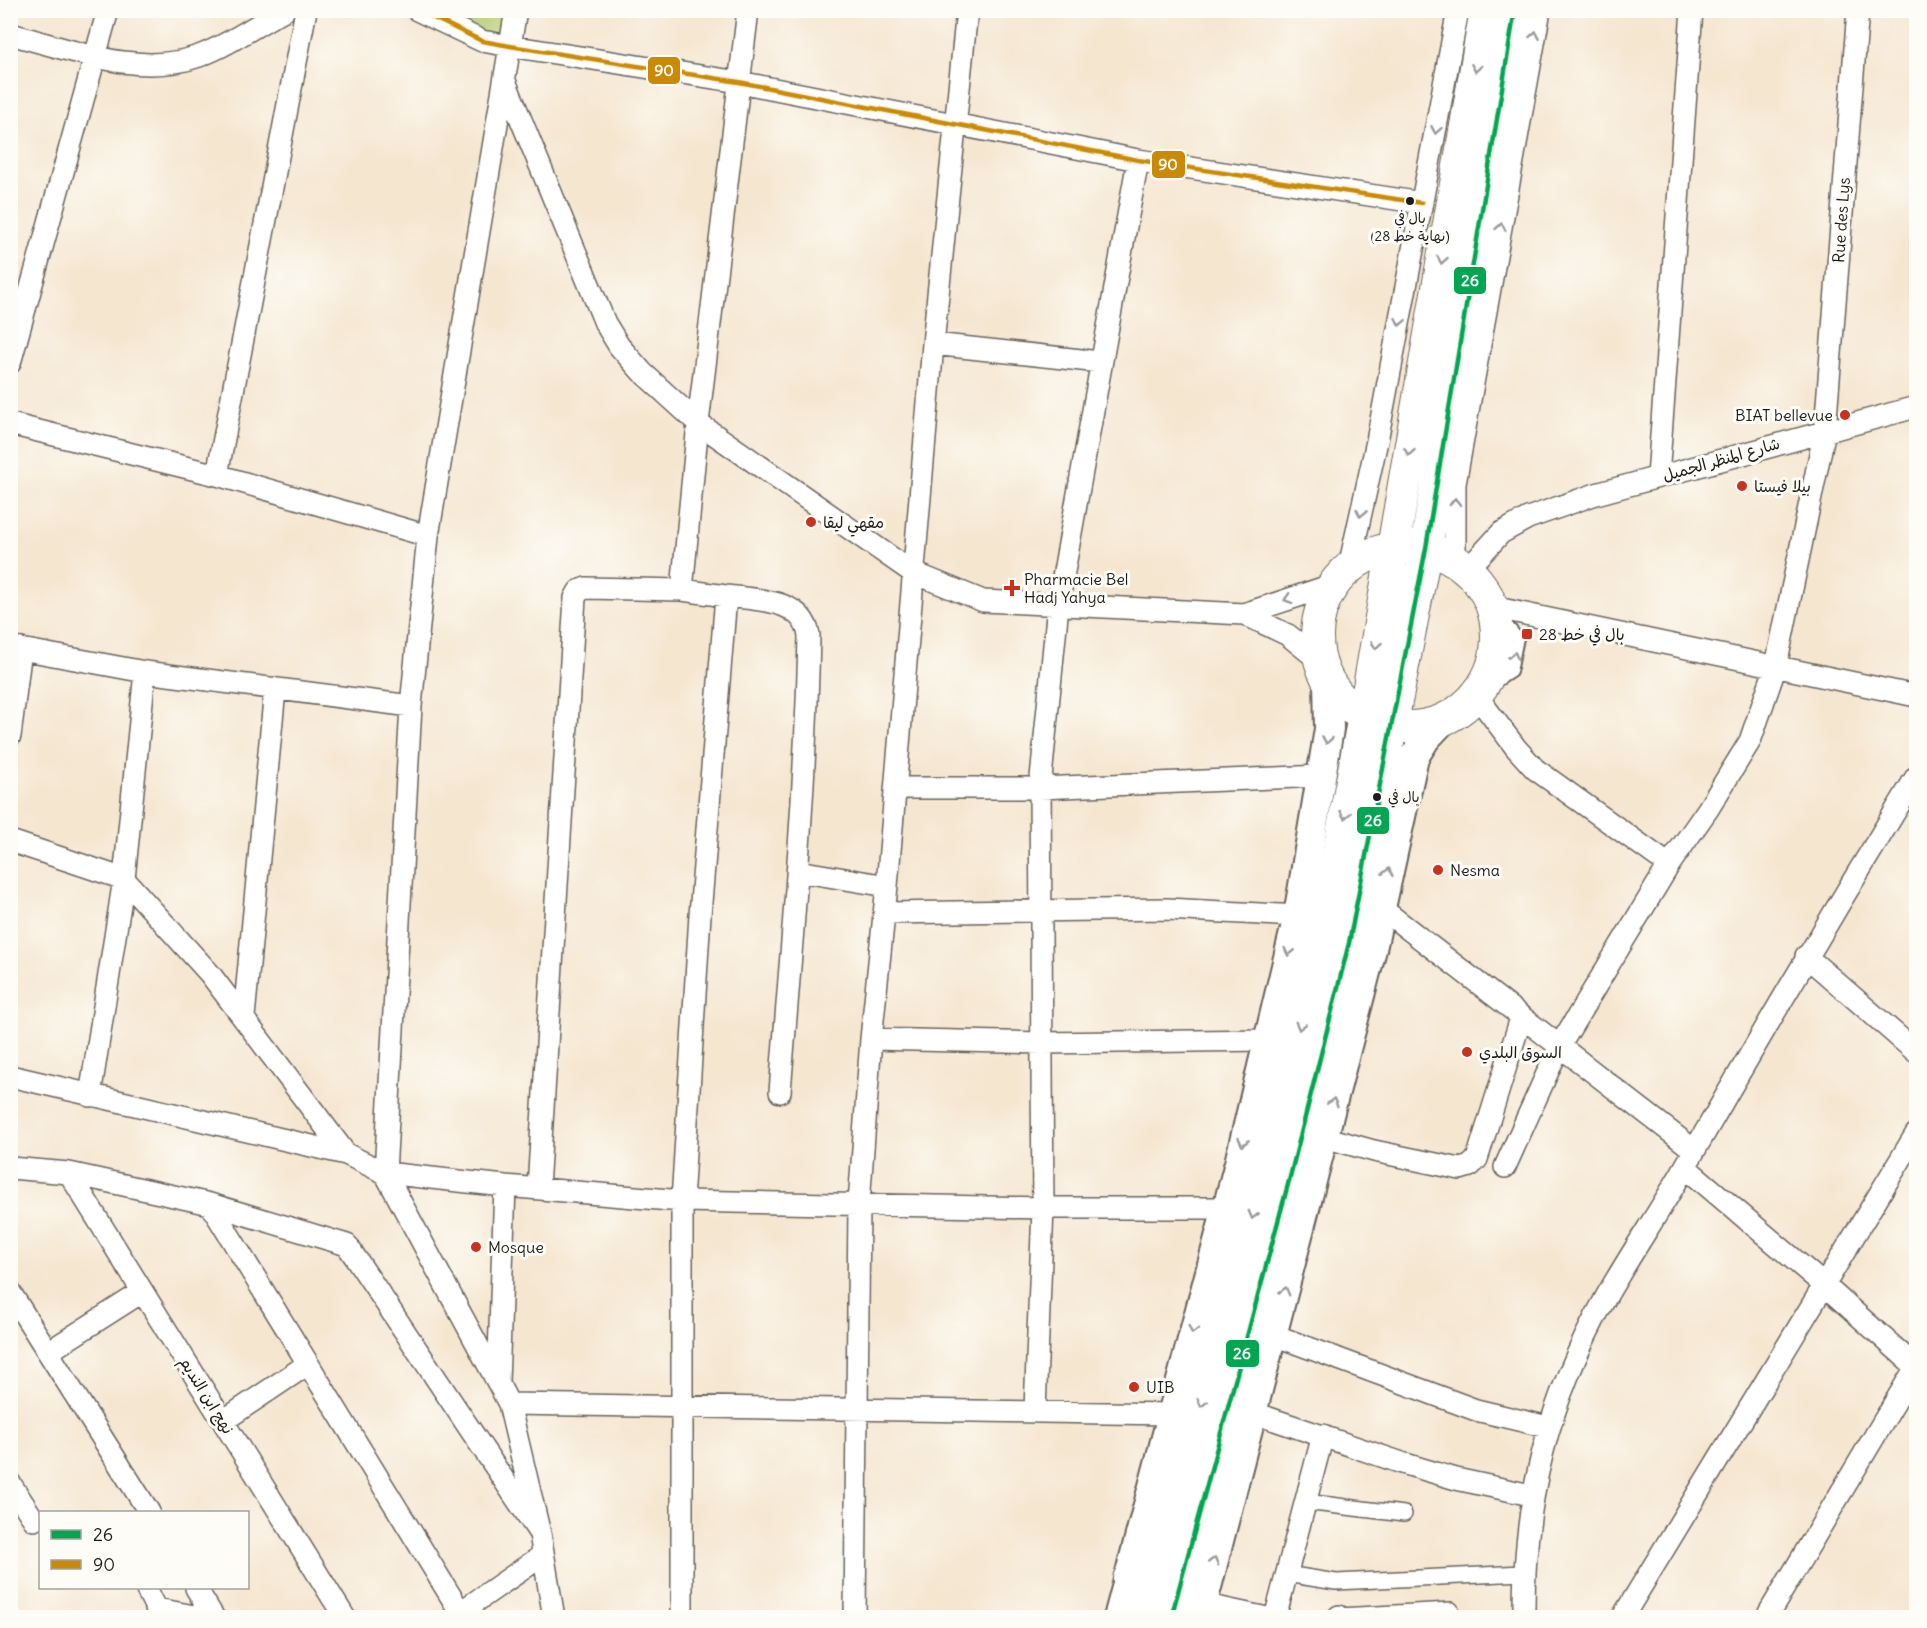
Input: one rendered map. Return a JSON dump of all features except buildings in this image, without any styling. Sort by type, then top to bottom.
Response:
[{"type":"main road","points":[[1171,1617],[1290,1177],[1348,943],[1378,721],[1393,547],[1486,10]]},
{"type":"main road","points":[[1144,1617],[1265,1170],[1378,721],[1426,548],[1515,10]]},
{"type":"main road","points":[[1118,1617],[1225,1208],[1298,916],[1329,729],[1324,671],[1316,634],[1321,609],[1340,576],[1369,554],[1393,547],[1426,548],[1461,565],[1482,587],[1492,607],[1497,638],[1491,668],[1476,695],[1461,709],[1444,719],[1419,726],[1378,721],[1344,701],[1324,671]]},
{"type":"main road","points":[[1201,1611],[1324,1137],[1381,908],[1414,757],[1426,738],[1444,719]]},
{"type":"main road","points":[[1129,1579],[1193,1440]]},
{"type":"street","points":[[10,363],[97,57],[108,10]]},
{"type":"street","points":[[10,34],[97,57],[141,64],[179,61],[222,45],[284,10]]},
{"type":"street","points":[[217,475],[306,10]]},
{"type":"street","points":[[417,10],[482,41],[739,82],[1138,160],[1422,203]]},
{"type":"street","points":[[516,10],[428,536],[411,706],[385,1173],[508,1404],[541,1544],[554,1617]]},
{"type":"street","points":[[682,590],[698,423],[748,10]]},
{"type":"street","points":[[855,1617],[859,1204],[871,1039],[896,788],[912,572],[967,10]]},
{"type":"street","points":[[1244,614],[1340,576],[1377,441],[1458,10]]},
{"type":"street","points":[[1461,565],[1455,484],[1540,10]]},
{"type":"street","points":[[1658,477],[1692,10]]},
{"type":"street","name":"Rue des Lys","points":[[1505,1167],[1559,1047],[1669,864],[1722,789],[1750,741],[1776,666],[1825,430],[1858,10]]},
{"type":"street","points":[[504,81],[605,323],[619,346],[642,372],[698,423],[912,572],[983,601],[1244,614],[1288,635],[1324,671]]},
{"type":"street","points":[[1035,1410],[1043,1208],[1040,788],[1058,605],[1138,160]]},
{"type":"street","points":[[933,344],[1100,362]]},
{"type":"street","name":"شارع المنظر الجميل","points":[[1461,565],[1501,533],[1528,518],[1596,494],[1917,406]]},
{"type":"street","points":[[10,424],[217,475],[428,536]]},
{"type":"street","points":[[538,1188],[575,598],[579,591],[586,588],[682,590],[780,604],[791,608],[807,625],[807,722],[798,872],[780,1092]]},
{"type":"street","points":[[682,1617],[682,1201],[700,915],[726,596]]},
{"type":"street","points":[[1492,607],[1917,696]]},
{"type":"street","points":[[10,736],[16,648],[145,672],[411,706]]},
{"type":"street","points":[[90,1096],[124,879],[145,672]]},
{"type":"street","points":[[244,1017],[275,689]]},
{"type":"street","points":[[1476,695],[1535,769],[1669,864]]},
{"type":"street","points":[[896,788],[1040,788],[1321,776]]},
{"type":"street","points":[[1524,1617],[1523,1573],[1531,1495],[1548,1427],[1580,1350],[1605,1299],[1690,1158],[1806,956],[1917,777]]},
{"type":"street","points":[[10,841],[124,879],[210,974],[346,1154]]},
{"type":"street","points":[[798,872],[887,886]]},
{"type":"street","points":[[1381,908],[1559,1047],[1690,1158],[1824,1285],[1916,1367],[1766,1617]]},
{"type":"street","points":[[885,914],[1167,909],[1298,916]]},
{"type":"street","points":[[1806,956],[1917,1052]]},
{"type":"street","points":[[1324,1137],[1374,1151],[1460,1169],[1470,1166],[1477,1159],[1521,1018]]},
{"type":"street","points":[[871,1039],[1042,1043],[1268,1040]]},
{"type":"street","points":[[10,1076],[346,1154],[385,1173],[682,1201],[1043,1208],[1225,1208]]},
{"type":"street","points":[[1622,1617],[1917,1134]]},
{"type":"street","points":[[10,1168],[69,1173],[210,1204],[340,1242],[352,1250],[541,1544]]},
{"type":"street","name":"نهج ابن النديم","points":[[69,1173],[345,1617]]},
{"type":"street","points":[[498,1383],[505,1186]]},
{"type":"street","points":[[210,1204],[457,1615],[541,1544]]},
{"type":"street","points":[[48,1352],[142,1292]]},
{"type":"street","points":[[12,1298],[148,1511]]},
{"type":"street","points":[[1274,1335],[1476,1410],[1548,1427]]},
{"type":"street","points":[[223,1421],[308,1364]]},
{"type":"street","points":[[508,1404],[856,1410],[1035,1410],[1171,1414]]},
{"type":"street","points":[[1254,1413],[1456,1479],[1531,1495]]},
{"type":"street","points":[[1275,1617],[1323,1435]]},
{"type":"street","points":[[10,1483],[37,1521]]},
{"type":"street","points":[[1305,1502],[1404,1514]]},
{"type":"street","points":[[10,1514],[37,1521]]},
{"type":"street","points":[[1286,1574],[1336,1582],[1523,1573]]},
{"type":"street","points":[[147,1589],[159,1613],[205,1617]]},
{"type":"street","points":[[197,1589],[214,1617]]},
{"type":"street","points":[[1339,1617],[1450,1610]]},
{"type":"street","points":[[1201,1611],[1267,1617]]},
{"type":"green space","points":[[431,11],[508,11],[501,43]]},
{"type":"transit line","name":"90","points":[[417,10],[482,41],[739,82],[1138,160],[1422,203]]},
{"type":"transit line","name":"26","points":[[1171,1618],[1290,1177],[1349,943],[1426,548],[1515,10]]},
{"type":"place","name":"بال في (نهاية خط 28)","points":[[1410,201]]},
{"type":"place","name":"BIAT bellevue","points":[[1845,415]]},
{"type":"place","name":"بيلا فيستا","points":[[1742,486]]},
{"type":"place","name":"مقهي ليقا","points":[[811,522]]},
{"type":"place","name":"Pharmacie Bel Hadj Yahya","points":[[1012,588]]},
{"type":"place","name":"بال في خط 28","points":[[1527,634]]},
{"type":"place","name":"بال في","points":[[1377,797]]},
{"type":"place","name":"Nesma","points":[[1438,870]]},
{"type":"place","name":"السوق البلدي","points":[[1467,1052]]},
{"type":"place","name":"Mosque","points":[[476,1247]]},
{"type":"place","name":"UIB","points":[[1134,1387]]}]
